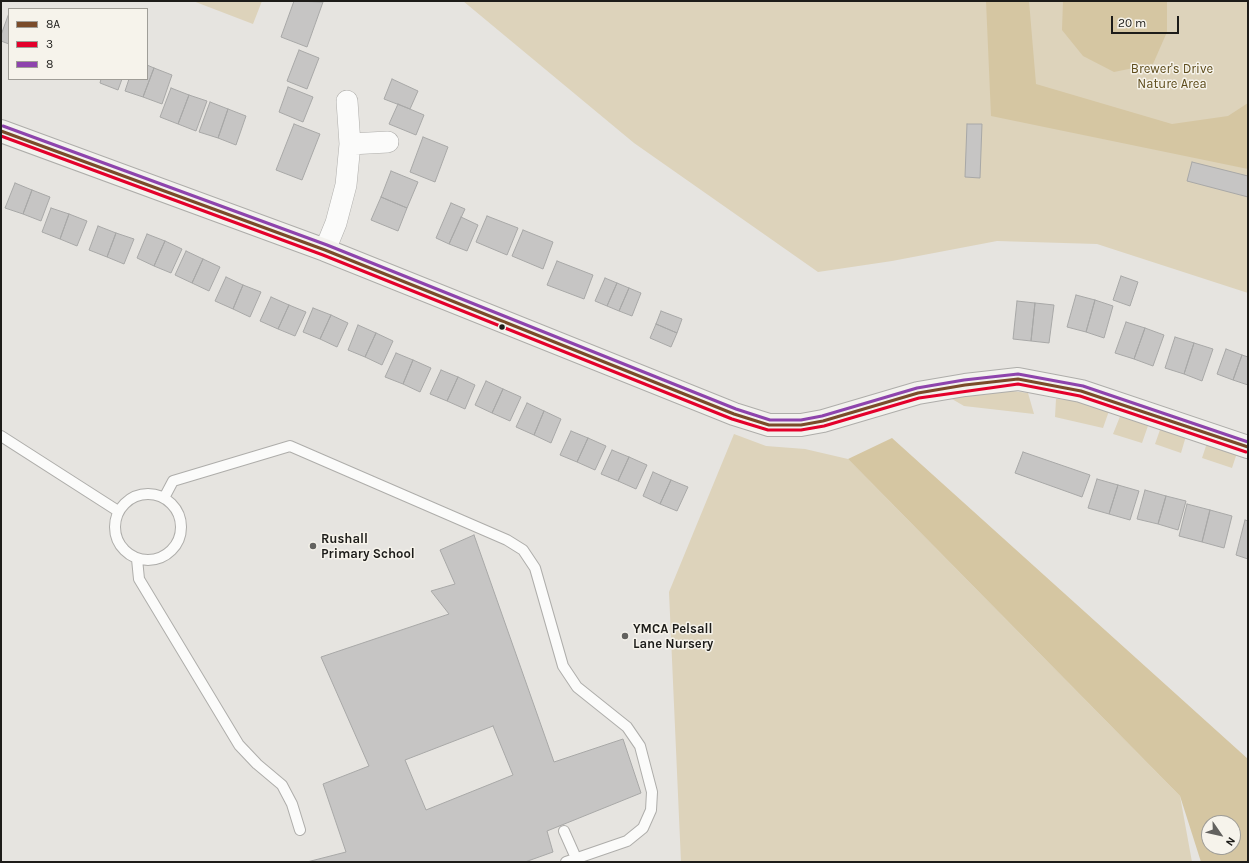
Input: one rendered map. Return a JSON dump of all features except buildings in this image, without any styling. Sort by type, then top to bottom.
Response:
[{"type":"main road","points":[[1,131],[325,250],[734,414],[769,425],[801,425],[825,420],[937,389],[1018,380],[1081,391],[1248,447]]},
{"type":"street","points":[[325,250],[336,223],[346,185],[350,144],[347,102]]},
{"type":"street","points":[[350,144],[388,142]]},
{"type":"lane","points":[[1,436],[118,512]]},
{"type":"lane","points":[[164,498],[173,481],[290,446],[507,540],[523,550],[535,568],[563,666],[577,687],[627,727],[640,746],[652,792],[651,810],[643,828],[627,841],[566,862]]},
{"type":"lane","points":[[143,494],[154,494],[164,498],[172,504],[178,513],[181,523],[181,533],[177,544],[169,553],[159,558],[148,560],[137,559],[127,553],[119,544],[115,534],[115,522],[118,512],[125,503],[133,497],[143,494]]},
{"type":"lane","points":[[137,559],[139,578],[239,745],[254,761],[282,784],[292,804],[300,830]]},
{"type":"lane","points":[[564,832],[576,858]]},
{"type":"green space","points":[[193,1],[262,1],[253,24]]},
{"type":"green space","name":"Brewer's Drive Nature Area","points":[[463,1],[1248,1],[1248,293],[1097,244],[997,241],[892,261],[818,272],[634,143]]},
{"type":"green space","points":[[997,389],[1028,393],[1034,414],[964,406],[940,392]]},
{"type":"green space","points":[[1056,399],[1076,400],[1109,411],[1103,428],[1055,417]]},
{"type":"green space","points":[[1121,414],[1149,423],[1142,443],[1113,434]]},
{"type":"green space","points":[[1161,427],[1186,436],[1181,453],[1155,444]]},
{"type":"green space","points":[[734,434],[766,446],[805,449],[848,459],[1180,796],[1192,862],[681,862],[669,592]]},
{"type":"green space","points":[[1207,443],[1237,453],[1232,468],[1202,458]]},
{"type":"shaded area","points":[[986,1],[1029,1],[1036,84],[1172,124],[1228,116],[1248,103],[1248,169],[991,116]]},
{"type":"shaded area","points":[[1063,1],[1167,1],[1167,32],[1153,64],[1114,72],[1083,56],[1062,30]]},
{"type":"shaded area","points":[[892,438],[1248,759],[1248,862],[1201,862],[1180,796],[848,459]]},
{"type":"transit line","name":"8","points":[[3,126],[327,245],[736,409],[770,420],[801,420],[822,416],[917,388],[964,380],[1018,374],[1083,386],[1248,442]]},
{"type":"transit line","name":"8A","points":[[1,131],[325,250],[734,414],[769,425],[801,425],[823,421],[918,393],[965,385],[1018,379],[1081,391],[1248,447]]},
{"type":"transit line","name":"3","points":[[1,136],[323,255],[732,419],[768,430],[801,430],[824,426],[919,398],[1018,384],[1080,396],[1246,452]]},
{"type":"place","name":"Rushall Primary School","points":[[313,546]]},
{"type":"place","name":"YMCA Pelsall Lane Nursery","points":[[625,636]]}]
